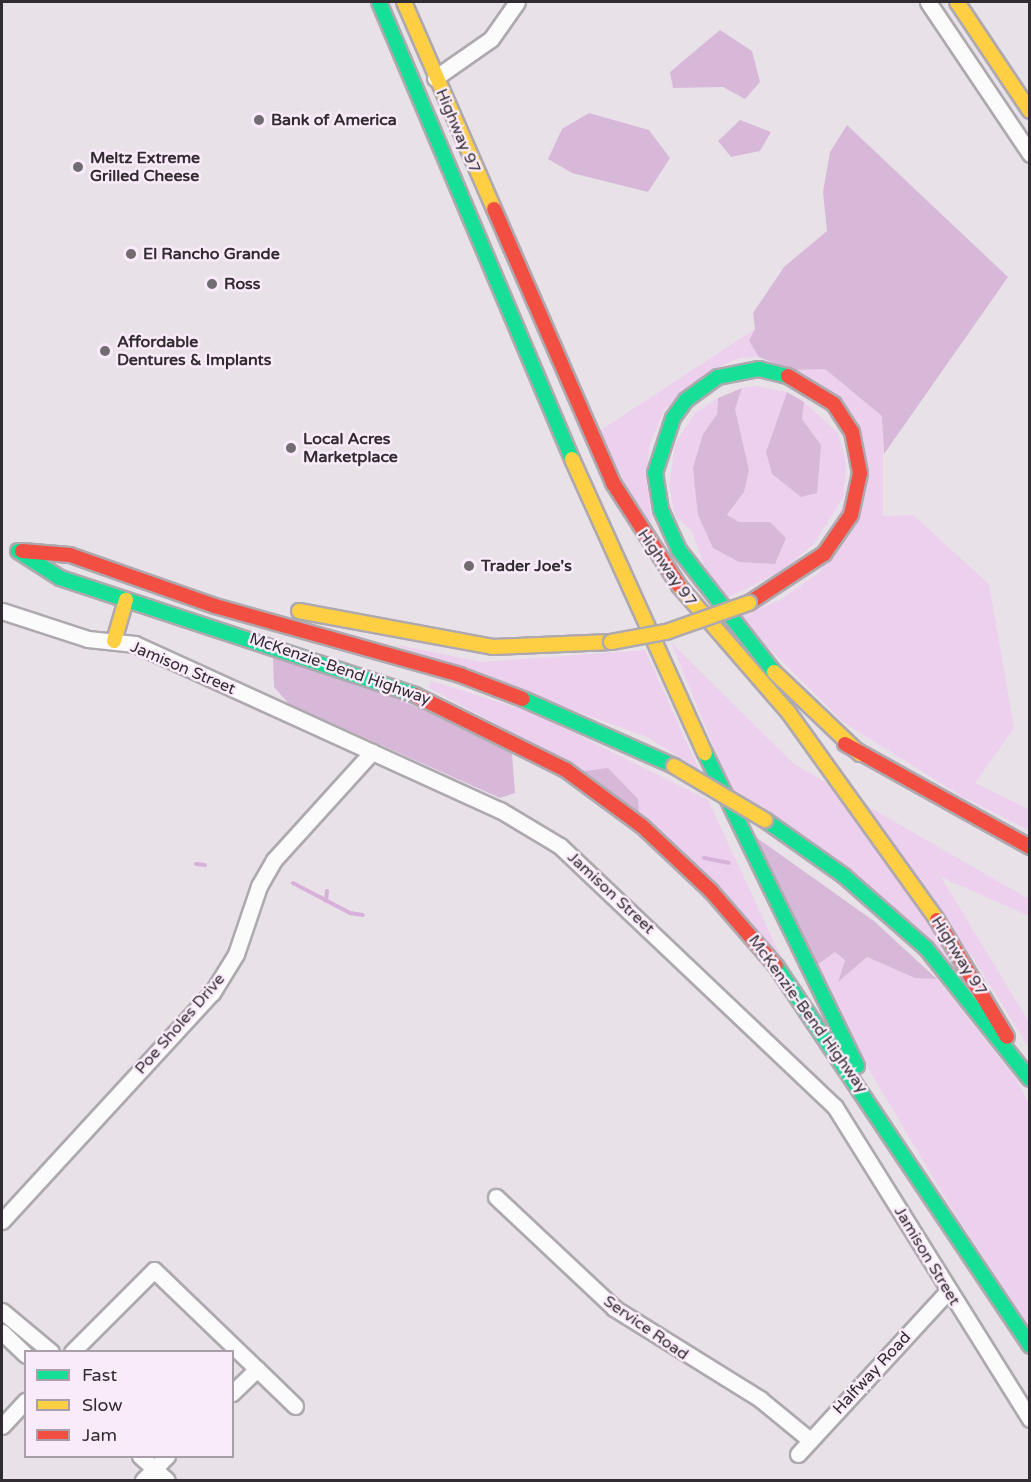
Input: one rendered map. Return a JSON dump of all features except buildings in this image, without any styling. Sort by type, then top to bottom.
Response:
[{"type":"main road","name":"Highway 97","points":[[379,2],[551,413],[740,831],[885,1122]]},
{"type":"main road","name":"Highway 97","points":[[404,2],[512,259],[613,483],[668,573],[746,665],[867,816],[962,957],[1029,1078]]},
{"type":"main road","points":[[957,2],[1029,111]]},
{"type":"main road","points":[[414,86],[430,93],[473,194],[512,259]]},
{"type":"main road","points":[[284,607],[427,639],[493,647],[611,642],[666,632],[749,603],[824,554],[851,515],[860,473],[852,432],[834,404],[796,378],[759,369],[718,377],[686,400],[673,418],[655,473],[661,510],[679,549],[734,626],[783,682],[860,754]]},
{"type":"main road","name":"McKenzie-Bend Highway","points":[[2,545],[18,551],[60,578],[393,685],[480,722],[591,788],[642,825],[748,932],[885,1122],[1023,1329],[1029,1346]]},
{"type":"main road","name":"McKenzie-Bend Highway","points":[[18,551],[70,555],[215,606],[501,689],[674,766],[765,820],[902,924],[987,1020],[1029,1078]]},
{"type":"main road","points":[[70,555],[261,602]]},
{"type":"main road","points":[[114,641],[126,600]]},
{"type":"main road","points":[[746,665],[860,754],[1029,847]]},
{"type":"street","points":[[435,78],[491,39],[517,2]]},
{"type":"street","points":[[927,2],[1029,154]]},
{"type":"street","name":"Jamison Street","points":[[2,611],[88,639],[135,644],[531,827],[596,877],[836,1107],[947,1293],[1029,1419]]},
{"type":"street","name":"Poe Sholes Drive","points":[[2,1221],[212,993],[236,954],[259,886],[274,860],[372,752]]},
{"type":"street","name":"Service Road","points":[[496,1197],[615,1308],[760,1399],[810,1440]]},
{"type":"street","points":[[74,1350],[154,1270],[295,1406]]},
{"type":"street","name":"Halfway Road","points":[[798,1454],[947,1293]]},
{"type":"street","points":[[2,1311],[49,1350]]},
{"type":"street","points":[[2,1332],[24,1353]]},
{"type":"street","points":[[234,1391],[257,1369]]},
{"type":"street","points":[[2,1426],[24,1402]]},
{"type":"street","points":[[143,1480],[152,1463],[168,1480]]},
{"type":"shaded area","points":[[720,30],[752,51],[760,82],[745,99],[723,87],[673,88],[670,72]]},
{"type":"shaded area","points":[[589,113],[649,130],[670,158],[648,192],[572,173],[548,159],[562,129]]},
{"type":"shaded area","points":[[740,120],[771,132],[760,151],[731,157],[718,141]]},
{"type":"shaded area","points":[[847,125],[1008,277],[884,454],[882,416],[825,369],[792,370],[759,357],[749,341],[755,329],[753,313],[784,267],[827,231],[823,192],[830,152]]},
{"type":"shaded area","points":[[755,329],[759,357],[739,358],[712,370],[665,409],[650,443],[646,475],[652,523],[643,517],[598,432]]},
{"type":"shaded area","points":[[805,367],[825,369],[883,416],[883,516],[913,515],[989,584],[1014,728],[975,783],[1029,809],[1029,830],[963,797],[843,722],[738,617],[780,600],[820,572],[864,440],[792,370]]},
{"type":"shaded area","points":[[756,386],[787,392],[766,452],[818,466],[821,445],[802,419],[804,402],[838,433],[846,460],[844,496],[814,544],[782,571],[727,598],[704,565],[692,531],[675,516],[669,485],[675,444],[695,413],[718,398],[717,414],[703,434],[713,548],[770,522],[739,522],[727,516],[744,492],[749,470],[735,409],[742,388]]},
{"type":"shaded area","points":[[742,388],[735,409],[749,470],[744,492],[727,515],[739,522],[770,522],[786,538],[775,564],[739,562],[713,548],[698,515],[693,468],[703,434],[717,414],[718,398]]},
{"type":"shaded area","points":[[787,392],[804,402],[802,419],[821,445],[817,493],[801,497],[772,474],[766,452]]},
{"type":"shaded area","points":[[671,642],[794,764],[1029,899],[1029,916],[941,877],[1029,1022],[1029,1048],[968,950],[994,1010],[735,800]]},
{"type":"shaded area","points":[[392,644],[482,662],[645,650],[699,770],[647,737]]},
{"type":"shaded area","points":[[273,658],[371,688],[476,731],[512,754],[515,793],[500,798],[289,704],[274,687]]},
{"type":"shaded area","points":[[431,681],[534,713],[708,800],[780,955],[584,771],[429,688]]},
{"type":"shaded area","points":[[608,768],[638,799],[639,814],[584,771]]},
{"type":"shaded area","points":[[750,833],[874,921],[937,979],[915,978],[867,957],[838,982],[845,960],[835,952],[810,970]]},
{"type":"shaded area","points":[[835,952],[845,960],[838,981],[867,957],[915,978],[937,979],[1016,1079],[1029,1104],[1029,1326],[950,1206],[810,970]]},
{"type":"waterway","points":[[704,858],[729,863]]},
{"type":"waterway","points":[[196,864],[205,865]]},
{"type":"waterway","points":[[293,883],[350,913],[363,915]]},
{"type":"waterway","points":[[326,901],[327,891]]},
{"type":"traffic: fast","points":[[379,2],[572,459]]},
{"type":"traffic: fast","points":[[774,672],[679,550],[661,510],[655,473],[673,418],[686,400],[718,377],[759,369],[788,376]]},
{"type":"traffic: fast","points":[[18,551],[60,578],[415,695]]},
{"type":"traffic: fast","points":[[523,699],[674,766]]},
{"type":"traffic: fast","points":[[705,753],[857,1066]]},
{"type":"traffic: fast","points":[[765,820],[844,876],[926,948],[1030,1079]]},
{"type":"traffic: fast","points":[[776,966],[1030,1346]]},
{"type":"traffic: slow","points":[[404,2],[494,209]]},
{"type":"traffic: slow","points":[[957,2],[1030,111]]},
{"type":"traffic: slow","points":[[572,459],[705,753]]},
{"type":"traffic: slow","points":[[679,586],[789,713],[937,920]]},
{"type":"traffic: slow","points":[[114,641],[126,600]]},
{"type":"traffic: slow","points":[[611,642],[666,632],[749,603]]},
{"type":"traffic: slow","points":[[299,611],[493,647],[611,642]]},
{"type":"traffic: slow","points":[[774,672],[860,754]]},
{"type":"traffic: slow","points":[[674,766],[765,820]]},
{"type":"traffic: jam","points":[[494,209],[613,483],[679,586]]},
{"type":"traffic: jam","points":[[749,603],[824,554],[851,515],[860,473],[852,432],[834,404],[788,376]]},
{"type":"traffic: jam","points":[[22,551],[70,555],[215,606],[460,675],[523,699]]},
{"type":"traffic: jam","points":[[415,695],[566,770],[642,826],[711,891],[776,966]]},
{"type":"traffic: jam","points":[[845,744],[1030,847]]},
{"type":"traffic: jam","points":[[937,920],[1007,1037]]},
{"type":"place","name":"Bank of America","points":[[259,120]]},
{"type":"place","name":"Meltz Extreme Grilled Cheese","points":[[78,167]]},
{"type":"place","name":"El Rancho Grande","points":[[131,254]]},
{"type":"place","name":"Ross","points":[[212,284]]},
{"type":"place","name":"Affordable Dentures & Implants","points":[[105,351]]},
{"type":"place","name":"Local Acres Marketplace","points":[[291,448]]},
{"type":"place","name":"Trader Joe's","points":[[469,566]]}]
